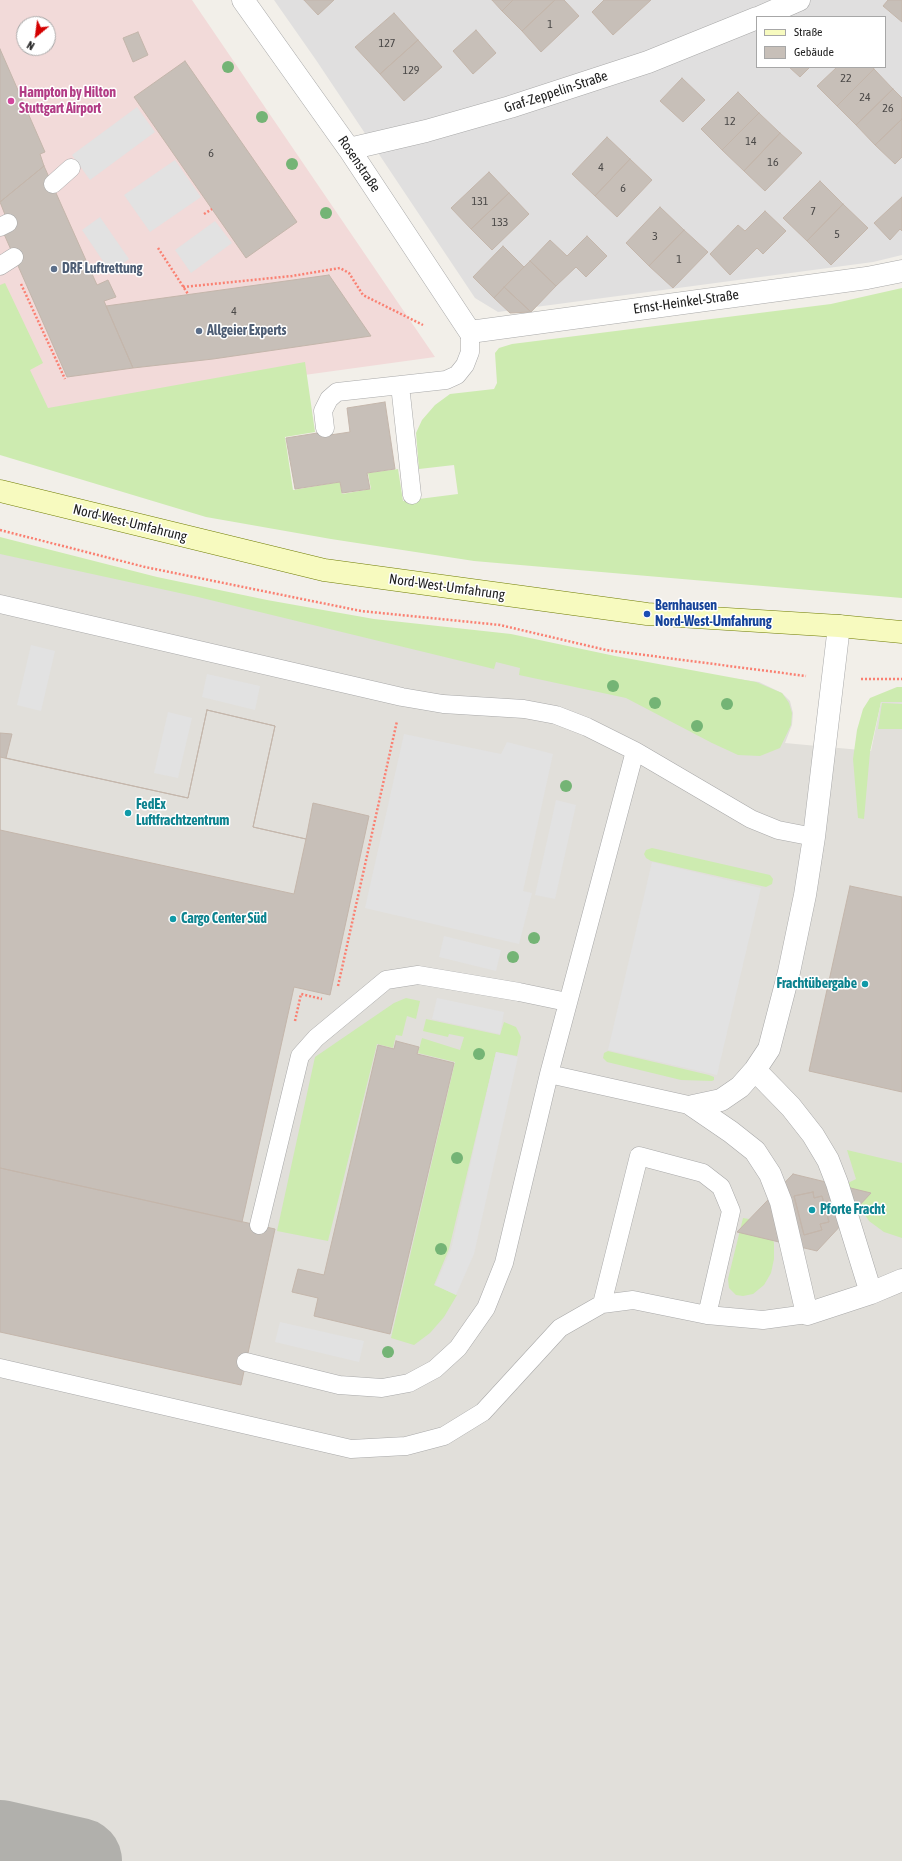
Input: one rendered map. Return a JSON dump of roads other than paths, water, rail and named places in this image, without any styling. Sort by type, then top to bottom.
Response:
[{"type":"main road","name":"Nord-West-Umfahrung","points":[[0,491],[324,570],[647,614],[839,626],[902,632]]},
{"type":"street","name":"Rosenstraße","points":[[243,0],[349,149],[470,332]]},
{"type":"street","points":[[762,16],[799,0]]},
{"type":"street","name":"Graf-Zeppelin-Straße","points":[[349,149],[426,131],[510,107],[648,62],[756,18]]},
{"type":"street","name":"Ernst-Heinkel-Straße","points":[[470,332],[867,278],[902,271]]},
{"type":"street","points":[[693,1106],[721,1100],[740,1087],[755,1070],[769,1049],[789,972],[805,895],[814,837],[839,626]]},
{"type":"street","points":[[755,1070],[791,1107],[809,1129],[828,1160],[837,1183],[871,1294]]},
{"type":"street","points":[[693,1106],[731,1132],[755,1151],[770,1174],[781,1202],[808,1314],[871,1294],[902,1280]]},
{"type":"lane","points":[[53,184],[71,168]]},
{"type":"lane","points":[[325,428],[323,411],[329,399],[337,392],[446,380],[457,376],[465,365],[470,352],[470,332]]},
{"type":"lane","points":[[400,385],[412,495]]},
{"type":"lane","points":[[0,604],[402,697],[443,704],[524,709],[556,716],[587,727],[635,751],[751,818],[778,830],[814,837]]},
{"type":"lane","points":[[246,1362],[340,1385],[382,1388],[409,1383],[435,1369],[458,1348],[486,1308],[504,1263],[548,1074],[635,751]]},
{"type":"lane","points":[[259,1225],[300,1056],[316,1038],[386,980],[418,975],[519,992],[567,1002]]},
{"type":"lane","points":[[548,1074],[693,1106]]},
{"type":"lane","points":[[602,1304],[639,1156],[703,1173],[721,1187],[730,1211],[707,1315]]},
{"type":"lane","points":[[0,1368],[351,1449],[406,1446],[444,1436],[483,1412],[560,1328],[602,1304],[634,1300],[707,1315],[763,1320],[808,1314]]},
{"type":"place","name":"Hampton by Hilton Stuttgart Airport","points":[[11,101]]},
{"type":"place","name":"DRF Luftrettung","points":[[54,269]]},
{"type":"place","name":"Allgeier Experts","points":[[199,331]]},
{"type":"place","name":"Bernhausen Nord-West-Umfahrung","points":[[647,614]]},
{"type":"place","name":"FedEx Luftfrachtzentrum","points":[[128,813]]},
{"type":"place","name":"Cargo Center Süd","points":[[173,919]]},
{"type":"place","name":"Frachtübergabe","points":[[865,984]]},
{"type":"place","name":"Pforte Fracht","points":[[812,1210]]}]
